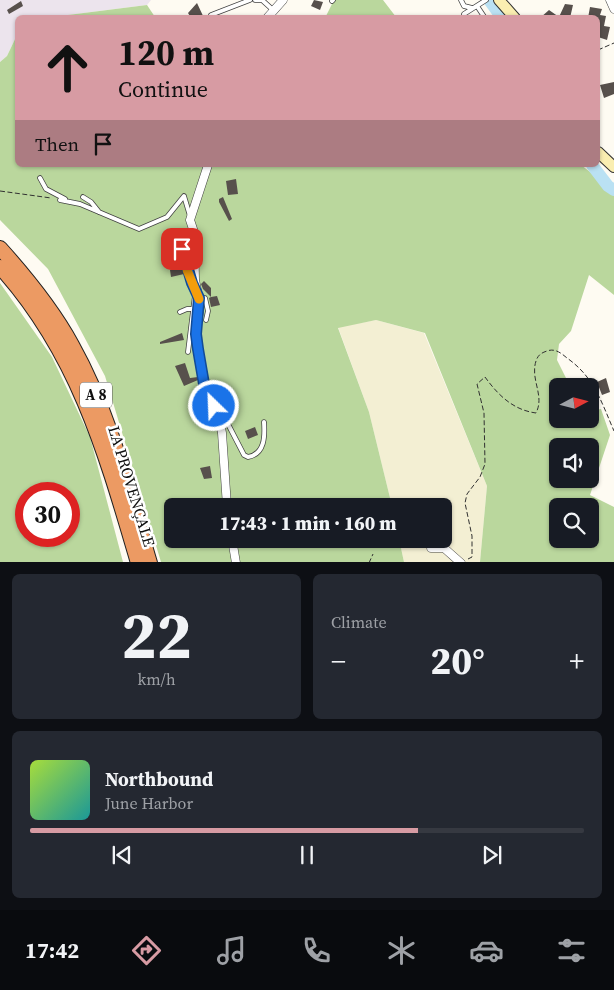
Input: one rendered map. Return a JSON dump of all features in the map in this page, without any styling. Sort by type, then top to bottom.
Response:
[{"type":"highway","name":"LA PROVENÇALE","points":[[0,248],[46,305],[72,345],[96,394],[112,435],[150,562]]},
{"type":"highway","name":"LA PROVENÇALE","points":[[0,267],[37,312],[74,376],[98,431],[138,562]]},
{"type":"main road","points":[[499,0],[510,15]]},
{"type":"main road","points":[[600,154],[614,168]]},
{"type":"street","points":[[269,15],[283,0]]},
{"type":"street","points":[[610,0],[614,9]]},
{"type":"street","points":[[207,167],[195,208],[190,216],[195,244],[196,289],[199,298],[196,334],[204,384],[214,406],[222,433],[226,498]]},
{"type":"street","points":[[234,548],[236,562]]},
{"type":"street","points":[[444,548],[462,562]]},
{"type":"lane","points":[[211,15],[250,0]]},
{"type":"lane","points":[[255,0],[262,0],[273,10]]},
{"type":"lane","points":[[461,0],[464,6],[472,8]]},
{"type":"lane","points":[[466,15],[472,8],[486,0]]},
{"type":"lane","points":[[478,5],[484,15]]},
{"type":"lane","points":[[40,178],[46,189],[68,202]]},
{"type":"lane","points":[[60,200],[99,212],[139,229],[167,217],[184,196],[190,216]]},
{"type":"lane","points":[[83,197],[91,202],[99,212]]},
{"type":"lane","points":[[182,249],[192,283],[196,289],[189,332],[188,352]]},
{"type":"lane","points":[[199,298],[205,298],[207,303],[206,320]]},
{"type":"lane","points":[[180,312],[186,309],[194,309]]},
{"type":"lane","points":[[209,395],[214,396],[220,405],[244,455],[248,458],[261,450],[265,438],[264,422]]},
{"type":"path","points":[[600,49],[614,43]]},
{"type":"path","points":[[0,191],[35,194],[60,200]]},
{"type":"path","points":[[462,562],[472,557],[472,536],[464,503],[467,494],[483,472],[485,464],[484,413],[477,384],[485,377],[498,395],[524,412],[536,413],[541,404],[534,371],[536,360],[540,354],[550,350],[559,352],[586,373],[593,384],[614,431]]},
{"type":"path","points":[[369,562],[373,554]]},
{"type":"shaded area","points":[[0,0],[151,0],[147,5],[68,15],[15,15],[15,39],[7,56],[0,62]]},
{"type":"shaded area","points":[[376,320],[424,333],[487,486],[480,562],[404,562],[401,548],[452,548],[452,498],[390,498],[369,412],[338,327]]},
{"type":"green space","points":[[334,0],[383,0],[394,15],[326,15]]},
{"type":"green space","points":[[147,5],[154,15],[68,15]]},
{"type":"green space","points":[[15,39],[15,167],[584,167],[614,190],[614,295],[589,275],[571,331],[559,344],[557,360],[566,378],[549,378],[549,428],[599,428],[599,409],[601,409],[610,435],[599,468],[599,438],[549,438],[549,488],[592,488],[590,495],[596,498],[549,498],[549,548],[599,548],[599,500],[614,507],[614,562],[480,562],[487,486],[425,333],[376,320],[338,328],[369,412],[390,498],[164,498],[164,548],[401,548],[404,562],[161,562],[105,376],[48,269],[0,220],[0,62],[7,56]]},
{"type":"green space","points":[[0,283],[52,357],[90,437],[123,562],[0,562]]},
{"type":"building","points":[[314,0],[323,2],[320,10],[311,6]]},
{"type":"building","points":[[21,1],[23,6],[9,14],[7,10]]},
{"type":"building","points":[[197,3],[203,15],[189,15],[188,13]]},
{"type":"building","points":[[565,4],[573,5],[571,15],[560,15]]},
{"type":"building","points":[[590,7],[602,9],[600,15],[589,15]]},
{"type":"building","points":[[549,10],[556,15],[543,15]]},
{"type":"building","points":[[600,15],[606,16],[604,26],[610,27],[607,40],[600,38]]},
{"type":"building","points":[[614,82],[614,94],[604,98],[600,85]]},
{"type":"building","points":[[236,179],[238,194],[228,195],[226,181]]},
{"type":"building","points":[[223,197],[232,219],[229,221],[219,202],[219,199]]},
{"type":"building","points":[[182,267],[184,274],[171,277],[170,270]]},
{"type":"building","points":[[204,281],[211,288],[211,297],[203,289],[201,284]]},
{"type":"building","points":[[217,296],[220,305],[211,307],[209,298]]},
{"type":"building","points":[[182,333],[184,340],[160,344],[160,342]]},
{"type":"building","points":[[185,363],[190,378],[198,377],[198,380],[184,386],[175,366]]},
{"type":"building","points":[[606,378],[610,392],[602,395],[599,381]]},
{"type":"building","points":[[255,427],[258,435],[248,439],[245,431]]},
{"type":"building","points":[[210,466],[212,478],[204,479],[200,468]]},
{"type":"waterway","points":[[489,0],[500,15]]},
{"type":"waterway","points":[[594,167],[608,186],[614,190]]},
{"type":"slow traffic","points":[[187,270],[199,299]]},
{"type":"route","points":[[182,249],[193,288],[196,289],[199,298],[200,305],[196,334],[198,349],[204,384],[214,406]]}]
